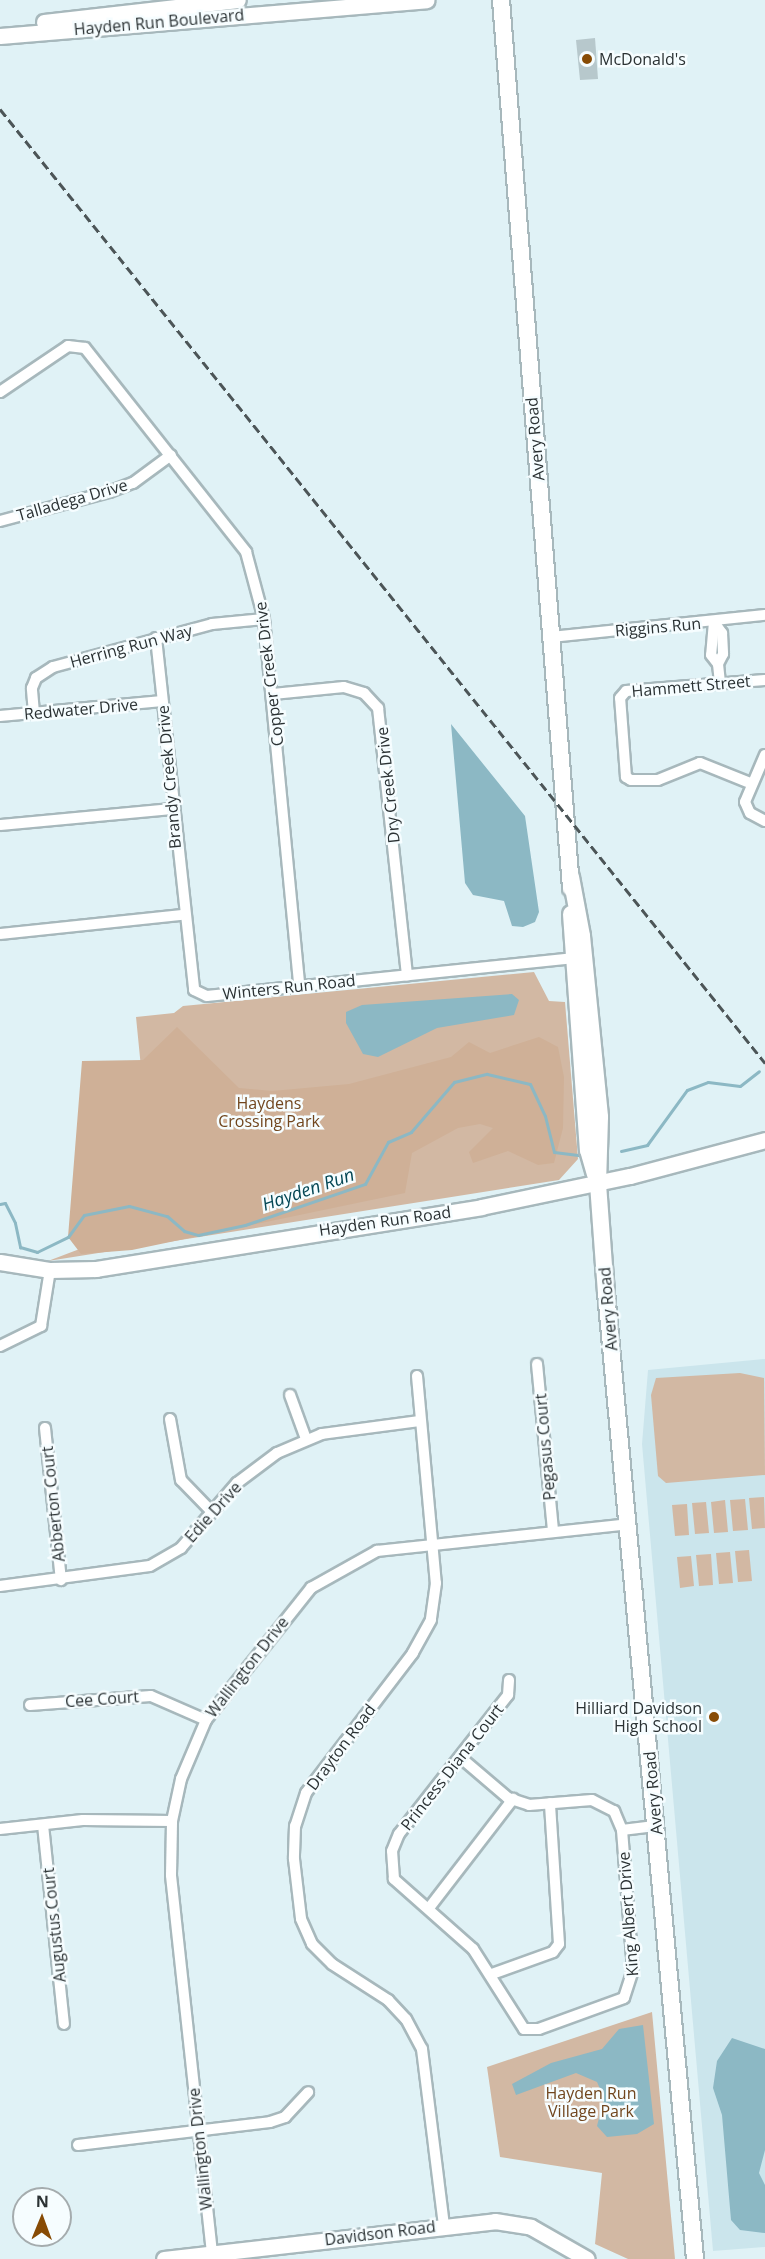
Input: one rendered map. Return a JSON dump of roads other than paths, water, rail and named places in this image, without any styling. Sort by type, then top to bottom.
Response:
[{"type":"main road","name":"Hayden Run Boulevard","points":[[0,27],[238,0]]},
{"type":"main road","name":"Hayden Run Boulevard","points":[[0,36],[426,0]]},
{"type":"main road","name":"Avery Road","points":[[501,0],[571,877],[572,958],[588,1150],[598,1184]]},
{"type":"main road","name":"Avery Road","points":[[571,877],[582,936],[600,1117],[598,1184],[695,2259]]},
{"type":"main road","name":"Hayden Run Road","points":[[0,1262],[50,1270],[96,1269],[598,1184],[765,1140]]},
{"type":"main road","name":"Davidson Road","points":[[164,2259],[444,2226],[520,2223],[588,2259]]},
{"type":"street","name":"Copper Creek Drive","points":[[0,392],[68,346],[85,348],[246,552],[264,619],[273,694],[299,986]]},
{"type":"street","name":"Talladega Drive","points":[[0,521],[109,492],[133,483],[171,455]]},
{"type":"street","name":"Riggins Run","points":[[551,638],[765,615]]},
{"type":"street","name":"Herring Run Way","points":[[34,713],[32,687],[44,671],[212,624],[264,619]]},
{"type":"street","points":[[714,622],[722,633],[723,654],[718,664],[720,683]]},
{"type":"street","name":"Brandy Creek Drive","points":[[156,638],[182,915]]},
{"type":"street","name":"Hammett Street","points":[[750,783],[700,763],[658,780],[631,780],[626,777],[620,698],[626,691],[765,680]]},
{"type":"street","name":"Dry Creek Drive","points":[[273,694],[344,687],[364,693],[378,708],[407,975]]},
{"type":"street","name":"Redwater Drive","points":[[0,716],[162,701]]},
{"type":"street","points":[[765,755],[750,783],[746,808],[765,821]]},
{"type":"street","points":[[0,825],[172,809]]},
{"type":"street","points":[[0,934],[182,915]]},
{"type":"street","name":"Winters Run Road","points":[[182,915],[194,990],[207,996],[572,958]]},
{"type":"street","points":[[0,1346],[33,1334],[41,1326],[50,1270]]},
{"type":"street","name":"Pegasus Court","points":[[537,1364],[553,1531]]},
{"type":"street","name":"Drayton Road","points":[[417,1376],[433,1543],[436,1602],[431,1620],[413,1653],[306,1793],[295,1826],[294,1859],[300,1919],[312,1944],[332,1964],[388,2000],[406,2019],[422,2049],[444,2226]]},
{"type":"street","points":[[290,1395],[306,1439]]},
{"type":"street","points":[[170,1419],[181,1480],[211,1511]]},
{"type":"street","name":"Edie Drive","points":[[0,1586],[133,1571],[165,1559],[253,1469],[306,1439],[420,1421]]},
{"type":"street","name":"Abberton Court","points":[[45,1428],[61,1580]]},
{"type":"street","name":"Wallington Drive","points":[[212,2253],[172,1888],[172,1821],[181,1779],[206,1720],[311,1588],[377,1551],[433,1543],[628,1524]]},
{"type":"street","name":"Princess Diana Court","points":[[509,1680],[508,1695],[399,1834],[392,1851],[394,1879],[473,1949],[492,1974],[514,2020],[524,2029]]},
{"type":"street","name":"Cee Court","points":[[30,1705],[151,1696],[206,1720]]},
{"type":"street","points":[[460,1757],[513,1799],[530,1805],[604,1803],[614,1811],[622,1830]]},
{"type":"street","points":[[429,1908],[513,1799]]},
{"type":"street","points":[[492,1974],[554,1952],[559,1944],[550,1803]]},
{"type":"street","points":[[0,1829],[118,1818],[172,1821]]},
{"type":"street","name":"Augustus Court","points":[[43,1825],[64,2024]]},
{"type":"street","name":"King Albert Drive","points":[[524,2029],[539,2030],[616,2004],[628,1994],[633,1970],[622,1830],[656,1826]]},
{"type":"street","points":[[78,2145],[285,2116],[308,2092]]},
{"type":"water","points":[[451,724],[525,816],[539,912],[535,922],[523,927],[512,926],[504,901],[473,895],[465,883]]},
{"type":"water","points":[[512,994],[519,1000],[514,1015],[437,1028],[378,1057],[363,1054],[346,1023],[346,1012],[362,1005]]},
{"type":"water","points":[[643,2025],[654,2124],[637,2134],[607,2137],[597,2126],[604,2098],[597,2082],[576,2073],[516,2095],[512,2084],[551,2063],[602,2049],[619,2029]]},
{"type":"water","points":[[732,2038],[765,2049],[765,2150],[759,2173],[765,2185],[765,2233],[740,2230],[731,2220],[722,2115],[713,2088],[717,2061]]},
{"type":"waterway","name":"Hayden Run","points":[[621,1151],[647,1145],[687,1090],[708,1082],[740,1086],[759,1071]]},
{"type":"waterway","name":"Hayden Run","points":[[0,1204],[5,1203],[15,1223],[20,1247],[37,1252],[68,1237],[84,1215],[129,1206],[167,1216],[184,1231],[198,1235],[245,1225],[365,1184],[388,1142],[411,1132],[454,1082],[487,1074],[530,1084],[545,1116],[554,1152],[580,1155]]},
{"type":"railway","points":[[0,109],[765,1063]]},
{"type":"place","name":"McDonald's","points":[[587,59]]},
{"type":"place","name":"Hilliard Davidson High School","points":[[714,1717]]},
{"type":"park label","name":"Haydens Crossing Park","points":[[269,1112]]},
{"type":"park label","name":"Hayden Run Village Park","points":[[591,2102]]}]
